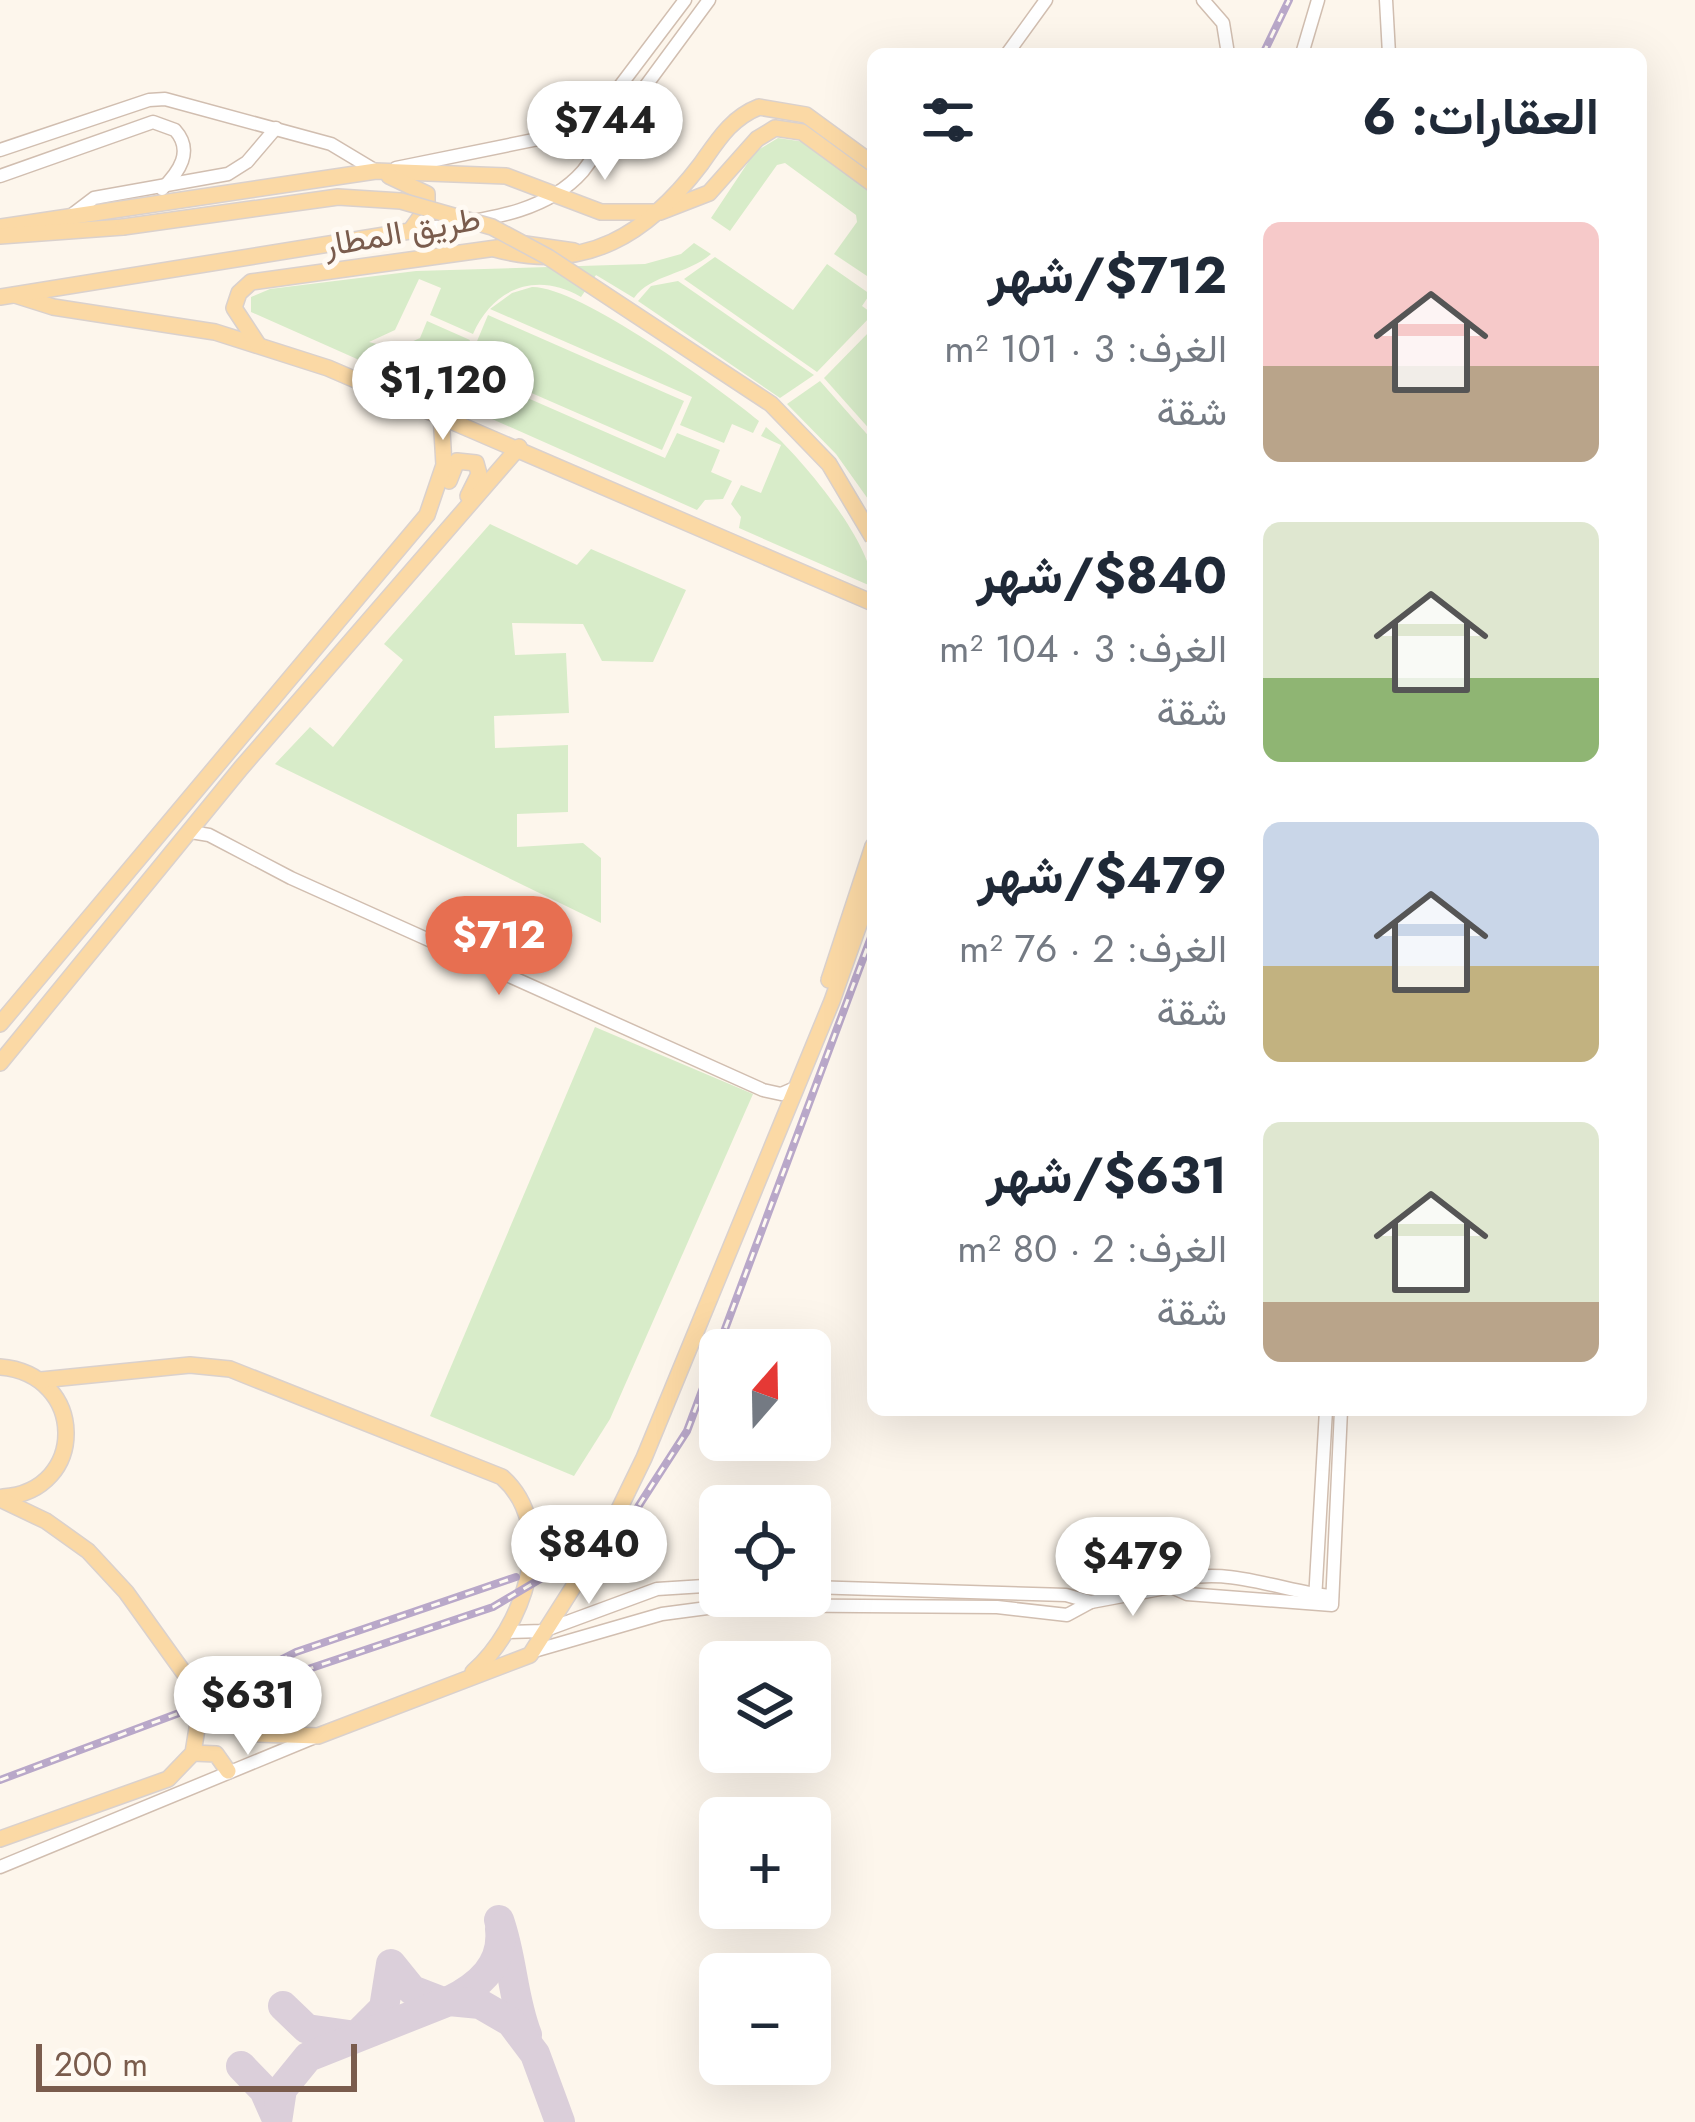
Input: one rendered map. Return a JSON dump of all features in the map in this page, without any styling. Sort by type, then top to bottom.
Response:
[{"type":"main road","points":[[257,344],[234,308],[238,293],[251,282],[495,249],[539,257],[582,254],[635,233],[660,212],[725,130],[759,107],[806,115],[867,160]]},
{"type":"main road","points":[[376,172],[506,176],[602,212],[660,212],[709,193],[757,139],[775,128],[802,132],[867,180]]},
{"type":"main road","points":[[376,172],[427,194],[427,208],[410,231]]},
{"type":"main road","name":"طريق المطار","points":[[0,232],[69,217],[376,172]]},
{"type":"main road","points":[[0,232],[122,227],[338,196],[416,204],[492,227],[548,257],[771,404],[829,464],[867,528]]},
{"type":"main road","name":"طريق المطار","points":[[8,296],[410,231]]},
{"type":"main road","points":[[8,296],[257,344],[441,414],[867,600]]},
{"type":"main road","points":[[427,515],[444,465],[441,414]]},
{"type":"main road","points":[[0,1063],[519,447]]},
{"type":"main road","points":[[0,1024],[445,496],[453,465],[466,459],[476,463],[478,474],[459,514]]},
{"type":"main road","points":[[150,845],[154,858],[167,864]]},
{"type":"main road","points":[[832,1001],[831,974],[867,864]]},
{"type":"main road","points":[[124,876],[136,881],[144,893]]},
{"type":"main road","points":[[0,1498],[46,1521],[97,1560],[202,1698],[247,1731],[281,1738],[318,1736],[534,1652],[628,1492],[832,1001],[867,902]]},
{"type":"main road","points":[[5,1365],[41,1380],[214,1366],[261,1379],[489,1470],[520,1497],[530,1526],[523,1592],[507,1632],[466,1678]]},
{"type":"main road","points":[[0,1498],[41,1484],[60,1462],[65,1417],[41,1380]]},
{"type":"main road","points":[[0,1839],[168,1779],[193,1753],[202,1698]]},
{"type":"main road","points":[[193,1753],[216,1754],[228,1771]]},
{"type":"street","name":"طريق المطار","points":[[376,172],[562,134],[604,104],[685,0]]},
{"type":"street","name":"طريق المطار","points":[[410,231],[515,211],[560,194],[583,172],[709,0]]},
{"type":"street","points":[[1011,48],[1046,0]]},
{"type":"street","points":[[1203,0],[1223,23],[1227,48]]},
{"type":"street","points":[[1304,48],[1318,0]]},
{"type":"street","points":[[1386,0],[1389,48]]},
{"type":"street","points":[[674,14],[690,26]]},
{"type":"street","points":[[638,64],[656,76]]},
{"type":"street","points":[[0,150],[149,100],[178,101],[331,144],[376,172]]},
{"type":"street","points":[[0,176],[154,122],[176,130],[185,150],[180,170],[162,189]]},
{"type":"street","points":[[69,217],[88,199],[162,189],[239,169],[276,128]]},
{"type":"street","points":[[191,832],[208,835],[291,878],[763,1090],[781,1094],[796,1087]]},
{"type":"street","points":[[1315,1600],[1326,1416]]},
{"type":"street","points":[[1172,1587],[1187,1594],[1315,1600],[1332,1596],[1341,1416]]},
{"type":"street","points":[[1289,1587],[1317,1571]]},
{"type":"street","points":[[534,1652],[662,1614],[730,1605],[997,1607],[1067,1616],[1091,1602],[1172,1587],[1182,1580],[1289,1587],[1315,1600]]},
{"type":"street","points":[[507,1632],[543,1631],[631,1596],[699,1588]]},
{"type":"street","points":[[831,1588],[1066,1595],[1091,1602]]},
{"type":"street","points":[[0,1867],[318,1736]]},
{"type":"green space","points":[[778,138],[805,142],[867,188],[867,276],[834,254],[857,222],[856,215],[785,163],[777,165],[730,231],[711,218],[755,152]]},
{"type":"green space","points":[[694,243],[711,254],[650,284],[634,298],[596,275],[581,297],[564,289],[532,285],[503,296],[473,334],[430,315],[441,288],[419,279],[395,330],[369,342],[396,349],[420,338],[427,321],[470,340],[459,368],[665,458],[677,433],[720,450],[711,472],[732,481],[723,499],[705,500],[697,510],[251,312],[251,297],[270,289],[416,271],[645,264],[681,254]]},
{"type":"green space","points":[[715,257],[793,310],[827,264],[867,292],[862,306],[867,320],[817,372],[684,279]]},
{"type":"green space","points":[[678,281],[814,375],[780,398],[638,301],[651,286]]},
{"type":"green space","points":[[532,287],[582,303],[648,341],[759,421],[753,433],[732,424],[724,443],[680,425],[692,397],[490,309],[512,293]]},
{"type":"green space","points":[[488,315],[684,401],[662,450],[467,365]]},
{"type":"green space","points":[[867,334],[867,426],[824,378]]},
{"type":"green space","points":[[820,381],[867,434],[867,498],[836,454],[787,404]]},
{"type":"green space","points":[[766,427],[797,458],[848,525],[867,562],[867,584],[739,528],[741,517],[731,504],[741,485],[761,493],[781,445],[761,436]]},
{"type":"green space","points":[[490,524],[577,565],[591,549],[686,590],[653,662],[602,661],[583,624],[512,623],[515,655],[566,653],[569,713],[494,716],[495,748],[568,745],[568,812],[517,814],[517,847],[583,843],[601,858],[601,923],[275,764],[310,727],[333,747],[403,660],[384,644]]},
{"type":"green space","points":[[595,1027],[753,1094],[610,1419],[574,1476],[430,1416]]},
{"type":"taxiway","points":[[499,1920],[527,2035]]},
{"type":"taxiway","points":[[449,2001],[494,1964],[500,1929]]},
{"type":"taxiway","points":[[283,2006],[307,2029],[356,2036],[384,2008],[391,1964],[412,1990],[443,2002]]},
{"type":"taxiway","points":[[277,2122],[282,2089],[308,2057],[449,2001],[480,2004],[511,2022],[535,2054],[560,2122]]},
{"type":"taxiway","points":[[241,2066],[264,2090],[276,2117]]},
{"type":"railway","points":[[1266,48],[1289,0]]},
{"type":"railway","points":[[0,1780],[195,1707],[493,1607],[601,1543],[636,1510],[687,1431],[867,948]]},
{"type":"railway","points":[[247,1677],[296,1652],[516,1577]]}]
